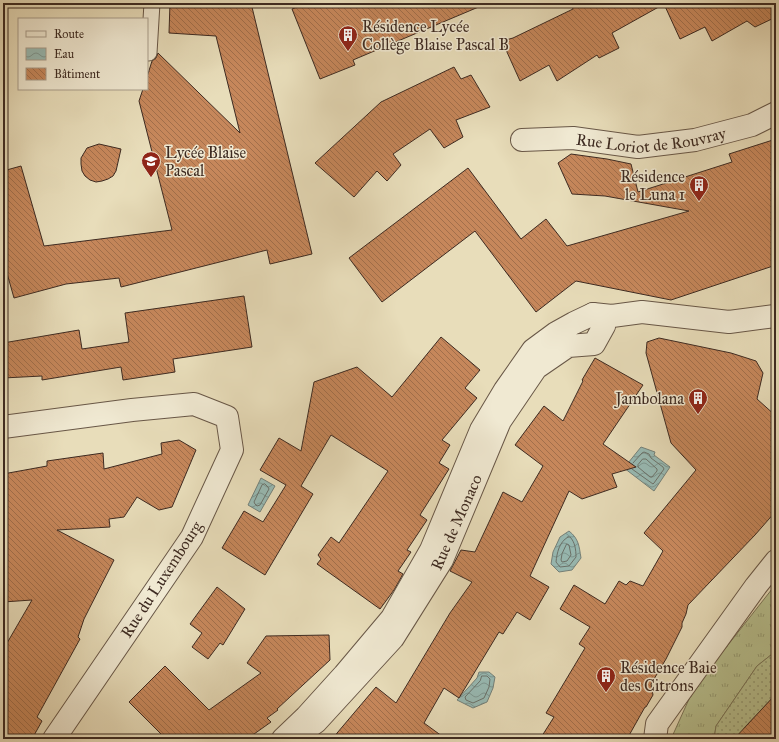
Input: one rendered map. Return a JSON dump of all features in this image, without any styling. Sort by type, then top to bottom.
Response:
[{"type":"street","name":"Rue Loriot de Rouvray","points":[[522,140],[573,138],[638,147],[695,140],[752,125],[776,113]]},
{"type":"street","points":[[593,314],[612,316],[642,312],[729,322],[775,316]]},
{"type":"street","name":"Rue de Monaco","points":[[283,739],[306,717],[344,675],[392,618],[431,550],[481,430],[505,390],[533,350],[556,333],[593,314],[604,326],[594,344],[568,346],[536,368],[500,421],[442,560],[392,638],[316,722],[292,739]]},
{"type":"street","name":"Rue du Luxembourg","points":[[3,427],[132,410],[194,404],[227,417],[232,450],[192,537],[54,739]]},
{"type":"street","points":[[655,739],[657,724],[756,586],[776,561]]},
{"type":"lane","points":[[149,53],[152,3]]},
{"type":"green space","points":[[776,584],[776,651],[757,666],[716,726],[714,739],[671,739],[694,688]]},
{"type":"green space","points":[[776,651],[776,694],[744,728],[743,739],[714,739],[716,726],[757,666]]},
{"type":"water","points":[[641,447],[655,452],[654,455],[670,467],[654,491],[624,468]]},
{"type":"water","points":[[261,478],[275,486],[260,512],[248,505]]},
{"type":"water","points":[[569,531],[577,540],[581,558],[572,570],[559,572],[551,564],[553,552],[560,537]]},
{"type":"water","points":[[479,672],[489,672],[495,677],[493,688],[487,702],[473,708],[457,700],[477,678]]},
{"type":"building","points":[[170,3],[251,3],[312,254],[270,264],[267,250],[121,287],[119,278],[66,284],[14,298],[3,259],[3,171],[21,166],[44,246],[172,230],[139,101],[143,90],[148,90],[148,74],[152,61],[156,58],[158,53],[240,133],[216,36],[169,33]]},
{"type":"building","name":"Résidence Lycée Collège Blaise Pascal B","points":[[308,3],[488,3],[353,60],[355,65],[320,79],[292,9]]},
{"type":"building","points":[[571,3],[776,3],[776,17],[755,27],[747,21],[712,41],[705,27],[680,39],[664,4],[612,33],[619,48],[599,58],[597,55],[557,81],[549,65],[520,81],[502,41],[513,38],[573,9]]},
{"type":"building","points":[[454,67],[461,79],[471,75],[490,107],[456,120],[463,137],[444,148],[430,129],[393,154],[401,165],[387,181],[377,171],[354,197],[315,163],[381,102]]},
{"type":"building","points":[[776,139],[776,265],[671,300],[576,281],[536,312],[475,231],[382,302],[349,258],[468,168],[521,239],[546,219],[567,246],[689,211],[605,196],[572,194],[558,163],[571,154],[631,164],[638,192],[732,162],[729,154]]},
{"type":"building","points":[[99,144],[121,149],[116,171],[113,176],[96,182],[85,176],[82,171],[81,158],[87,148]]},
{"type":"building","points":[[244,296],[252,347],[173,359],[175,372],[123,380],[121,367],[42,380],[42,376],[3,378],[3,343],[79,330],[82,349],[129,342],[125,313]]},
{"type":"building","points":[[441,337],[480,370],[465,388],[477,398],[442,440],[450,445],[439,463],[449,469],[420,515],[427,520],[407,550],[411,552],[398,571],[403,574],[394,590],[380,609],[317,564],[321,559],[318,555],[331,537],[339,543],[388,471],[331,435],[301,486],[313,494],[265,575],[222,548],[244,511],[263,522],[286,485],[260,470],[279,438],[301,451],[314,382],[357,367],[392,397]]},
{"type":"building","points":[[659,338],[731,353],[756,361],[763,373],[757,399],[776,416],[776,511],[688,605],[682,627],[666,659],[651,684],[653,695],[627,739],[540,739],[554,717],[546,713],[585,648],[579,644],[590,627],[560,609],[574,585],[605,604],[619,581],[626,585],[630,581],[643,586],[663,551],[644,533],[696,470],[671,443],[646,353],[647,342]]},
{"type":"building","points":[[595,358],[643,385],[603,444],[636,467],[612,474],[617,487],[582,499],[569,491],[530,576],[549,587],[530,620],[517,612],[503,634],[499,632],[459,698],[444,688],[424,723],[446,739],[332,739],[376,687],[396,703],[450,613],[472,582],[450,571],[461,550],[475,552],[503,492],[522,502],[543,466],[515,445],[544,406],[563,421],[583,381],[582,380]]},
{"type":"building","points":[[179,440],[196,450],[172,507],[159,510],[137,497],[124,517],[109,519],[110,527],[57,530],[114,560],[84,619],[78,637],[80,639],[37,717],[42,721],[32,739],[3,739],[3,650],[32,600],[3,602],[3,474],[47,466],[47,461],[103,453],[104,469],[162,454],[161,443]]},
{"type":"building","points":[[217,587],[245,609],[223,645],[220,643],[208,659],[192,647],[202,633],[190,624]]},
{"type":"building","points":[[329,635],[330,660],[277,709],[278,710],[267,718],[271,722],[247,739],[166,739],[129,702],[165,666],[209,710],[261,673],[247,663],[266,636]]},
{"type":"building","points":[[776,694],[776,739],[734,739]]},
{"type":"place","name":"Résidence Lycée Collège Blaise Pascal B","points":[[348,52]]},
{"type":"place","name":"Lycée Blaise Pascal","points":[[151,178]]},
{"type":"place","name":"Résidence le Luna 1","points":[[699,202]]},
{"type":"place","name":"Jambolana","points":[[698,415]]},
{"type":"place","name":"Résidence Baie des Citrons","points":[[606,693]]}]
